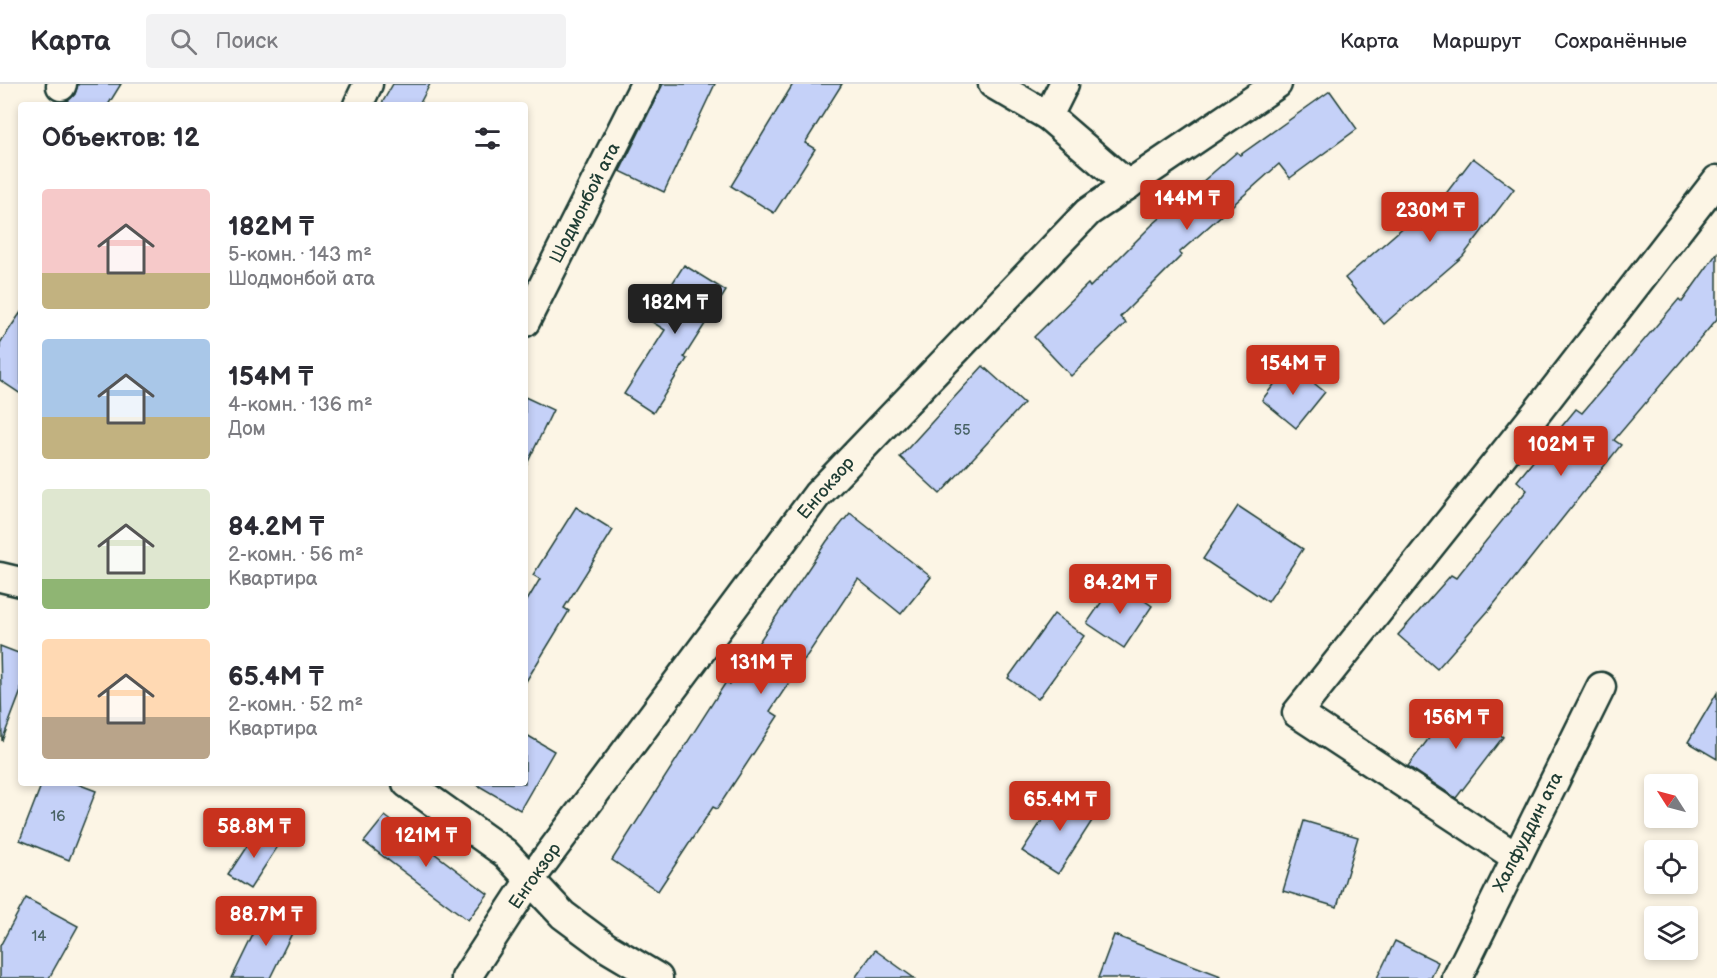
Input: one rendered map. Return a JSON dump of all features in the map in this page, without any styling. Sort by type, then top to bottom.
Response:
[{"type":"street","points":[[359,102],[368,84]]},
{"type":"street","name":"Шодмонбой ата","points":[[528,316],[645,84]]},
{"type":"street","points":[[993,84],[1048,116],[1128,185]]},
{"type":"street","points":[[1048,116],[1064,84]]},
{"type":"street","name":"Енгокзор","points":[[466,978],[530,880],[817,495],[1088,212],[1277,84]]},
{"type":"street","points":[[1516,857],[1297,713],[1537,412],[1717,180]]},
{"type":"street","points":[[0,577],[18,581]]},
{"type":"street","name":"Халфуддин ата","points":[[1457,978],[1601,687]]},
{"type":"street","points":[[411,786],[505,854],[563,915],[606,947],[658,978]]},
{"type":"building","points":[[78,84],[121,84],[110,102],[67,102],[75,94]]},
{"type":"building","points":[[393,84],[430,84],[421,102],[383,102]]},
{"type":"building","points":[[663,84],[715,84],[664,192],[620,171]]},
{"type":"building","points":[[793,84],[842,84],[805,143],[815,149],[774,213],[731,186]]},
{"type":"building","points":[[1330,91],[1357,129],[1290,178],[1279,164],[1179,253],[1182,255],[1120,317],[1126,323],[1071,376],[1034,337],[1088,284],[1090,287],[1152,225],[1237,152],[1240,155]]},
{"type":"building","points":[[1473,158],[1514,189],[1463,256],[1384,324],[1345,278],[1415,217],[1422,225]]},
{"type":"building","points":[[1717,253],[1717,319],[1614,440],[1621,445],[1490,609],[1437,669],[1398,635],[1451,575],[1456,578],[1527,490],[1517,481],[1576,409],[1582,413],[1679,299],[1682,302]]},
{"type":"building","points":[[684,265],[726,291],[684,357],[687,359],[653,413],[624,394],[665,330],[649,320]]},
{"type":"building","points":[[18,316],[18,392],[0,380],[0,343]]},
{"type":"building","points":[[1290,364],[1325,392],[1296,428],[1262,400]]},
{"type":"building","points":[[983,366],[1024,403],[940,494],[900,457]]},
{"type":"building","points":[[528,398],[553,410],[528,462]]},
{"type":"building","points":[[1238,506],[1303,549],[1268,602],[1203,559]]},
{"type":"building","points":[[576,507],[613,530],[564,608],[569,611],[528,678],[528,599],[540,579],[533,575]]},
{"type":"building","points":[[850,513],[931,577],[901,614],[858,579],[770,711],[778,716],[717,809],[713,807],[658,891],[612,860],[726,682],[730,685],[827,541]]},
{"type":"building","points":[[1116,581],[1152,606],[1124,648],[1087,623]]},
{"type":"building","points":[[1054,614],[1084,636],[1038,699],[1008,678]]},
{"type":"building","points":[[0,646],[18,653],[18,699],[2,741]]},
{"type":"building","points":[[1717,693],[1717,759],[1688,742]]},
{"type":"building","points":[[1457,701],[1503,737],[1456,798],[1408,766]]},
{"type":"building","points":[[528,736],[554,751],[520,810],[479,786],[528,786]]},
{"type":"building","points":[[41,786],[83,786],[96,791],[69,860],[20,840]]},
{"type":"building","points":[[1062,790],[1097,813],[1058,874],[1022,851]]},
{"type":"building","points":[[385,816],[488,894],[468,920],[364,842]]},
{"type":"building","points":[[1304,821],[1358,837],[1337,907],[1283,891]]},
{"type":"building","points":[[258,829],[280,843],[250,889],[228,875]]},
{"type":"building","points":[[26,898],[78,926],[49,978],[0,978],[0,946]]},
{"type":"building","points":[[266,908],[297,923],[270,978],[232,978]]},
{"type":"building","points":[[1114,935],[1221,976],[1221,978],[1098,978]]},
{"type":"building","points":[[1395,941],[1438,962],[1431,978],[1377,978]]},
{"type":"building","points":[[875,950],[914,978],[855,978]]}]
